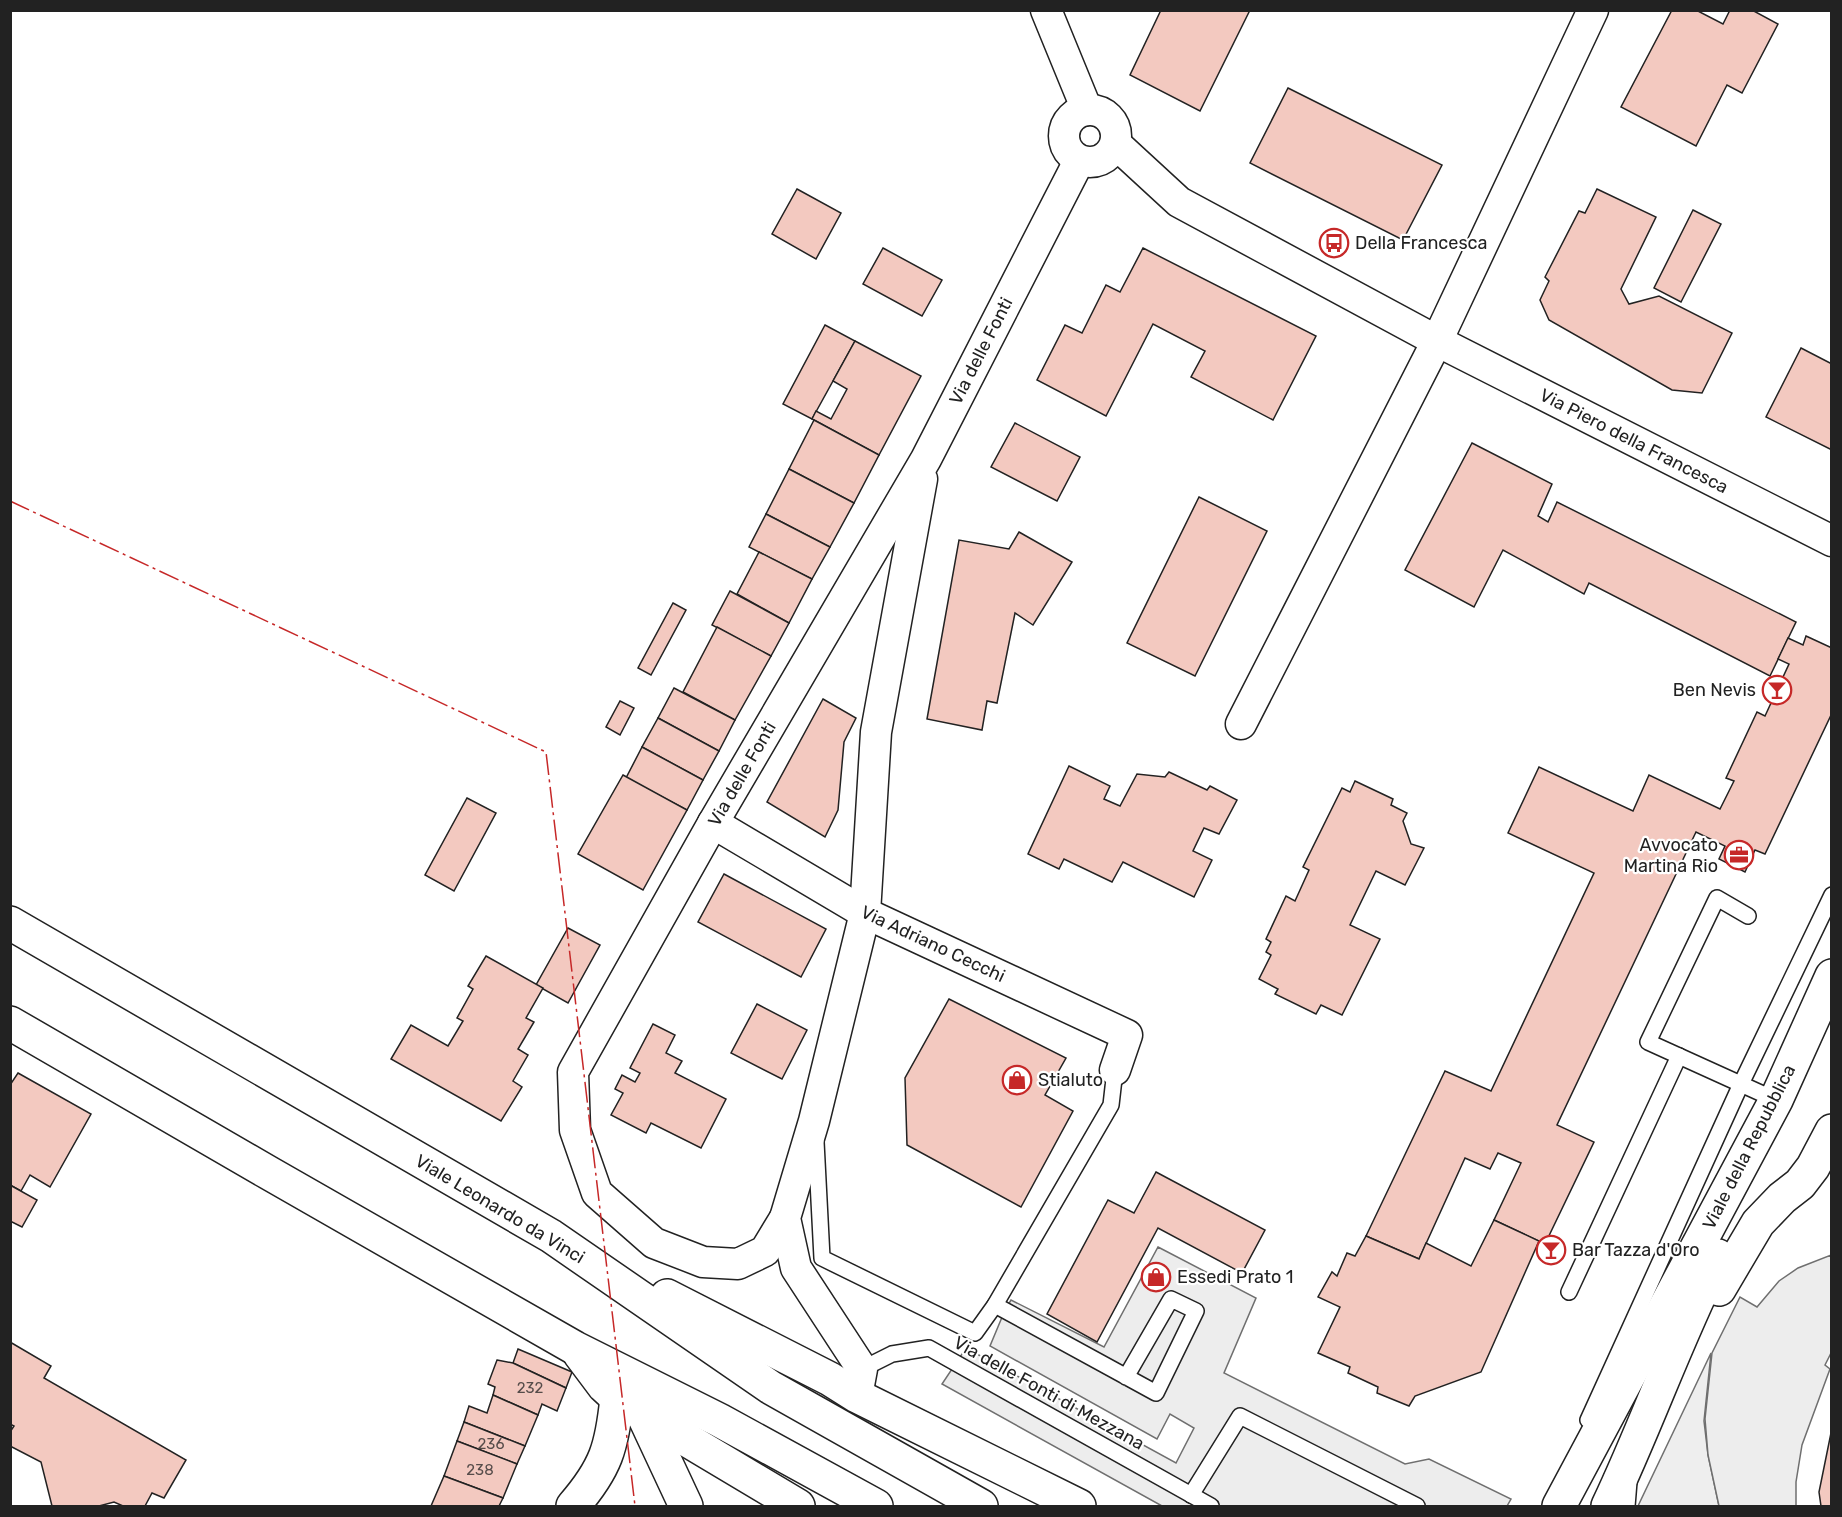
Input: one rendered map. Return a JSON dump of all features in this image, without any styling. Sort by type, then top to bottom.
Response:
[{"type":"main road","name":"Viale Leonardo da Vinci","points":[[10,923],[551,1236],[770,1387],[981,1506]]},
{"type":"main road","name":"Viale della Repubblica","points":[[1559,1506],[1776,1100],[1832,976]]},
{"type":"main road","points":[[10,1023],[575,1348],[719,1420],[876,1506]]},
{"type":"main road","name":"Viale della Repubblica","points":[[1615,1498],[1700,1292],[1832,1031]]},
{"type":"main road","name":"Viale della Repubblica","points":[[1640,1436],[1704,1314],[1758,1223],[1782,1197],[1800,1184],[1813,1167],[1832,1131]]},
{"type":"main road","points":[[551,1236],[830,1379],[860,1382],[1079,1506]]},
{"type":"main road","points":[[575,1348],[604,1386],[630,1406],[798,1506]]},
{"type":"main road","points":[[573,1506],[588,1489],[607,1456],[614,1434],[630,1406]]},
{"type":"main road","points":[[630,1406],[686,1506]]},
{"type":"street","points":[[1046,10],[1087,110]]},
{"type":"street","points":[[1241,724],[1437,341],[1593,10]]},
{"type":"street","points":[[1087,110],[1101,112],[1109,117],[1115,126],[1116,144],[1109,156],[1101,161],[1088,163],[1079,161],[1069,152],[1064,145],[1064,134],[1070,118],[1078,112],[1087,110]]},
{"type":"street","name":"Via Piero della Francesca","points":[[1116,144],[1179,202],[1437,341],[1832,541]]},
{"type":"street","name":"Via delle Fonti","points":[[785,1218],[765,1251],[738,1264],[703,1262],[654,1243],[597,1193],[575,1130],[573,1072],[713,823],[926,459],[1079,161]]},
{"type":"street","points":[[860,1382],[796,1268],[785,1218],[814,1121],[865,913],[876,732],[926,459]]},
{"type":"street","name":"Via Adriano Cecchi","points":[[713,823],[865,913],[1127,1035],[1115,1070]]},
{"type":"lane","points":[[1553,1506],[1598,1396],[1657,1273],[1741,1084],[1832,895]]},
{"type":"lane","points":[[1748,916],[1718,898],[1648,1042],[1776,1100]]},
{"type":"lane","points":[[1569,1292],[1679,1056]]},
{"type":"lane","points":[[814,1121],[822,1258],[975,1333],[994,1305],[1111,1105],[1115,1070]]},
{"type":"lane","points":[[994,1305],[1126,1377],[1156,1393],[1196,1311],[1171,1299],[1126,1377]]},
{"type":"lane","name":"Via delle Fonti di Mezzana","points":[[860,1382],[892,1354],[929,1348],[1211,1506]]},
{"type":"lane","points":[[1191,1495],[1240,1416],[1417,1506]]},
{"type":"shaded area","points":[[1158,1247],[1256,1298],[1224,1373],[1405,1464],[1429,1459],[1511,1499],[1507,1506],[1162,1506],[942,1384],[966,1348],[1176,1463],[1194,1428],[1170,1414],[1157,1439],[990,1346],[1011,1300],[1104,1347]]},
{"type":"shaded area","points":[[1831,1255],[1831,1353],[1825,1365],[1830,1369],[1802,1445],[1796,1482],[1796,1506],[1719,1506],[1708,1455],[1705,1419],[1712,1353],[1740,1297],[1757,1307],[1779,1281],[1798,1268]]},
{"type":"shaded area","points":[[1711,1353],[1704,1421],[1708,1455],[1719,1506],[1638,1506]]},
{"type":"building","points":[[1161,10],[1250,10],[1200,111],[1130,75]]},
{"type":"building","points":[[1672,10],[1696,10],[1723,24],[1730,10],[1752,10],[1778,24],[1742,93],[1727,85],[1696,146],[1621,107]]},
{"type":"building","points":[[1288,88],[1442,165],[1403,240],[1250,163]]},
{"type":"building","points":[[797,189],[841,213],[816,259],[772,234]]},
{"type":"building","points":[[1597,189],[1656,217],[1621,289],[1629,304],[1659,296],[1732,333],[1702,393],[1672,390],[1549,320],[1540,300],[1549,281],[1545,277],[1579,211],[1585,213]]},
{"type":"building","points":[[1693,210],[1721,224],[1681,302],[1654,288]]},
{"type":"building","points":[[883,248],[942,280],[922,316],[863,284]]},
{"type":"building","points":[[1143,248],[1316,336],[1273,420],[1191,377],[1205,351],[1153,324],[1106,416],[1037,380],[1065,325],[1082,333],[1106,285],[1120,292]]},
{"type":"building","points":[[825,325],[855,341],[812,419],[783,404]]},
{"type":"building","points":[[855,341],[921,376],[879,455],[812,419],[816,411],[831,419],[847,389],[833,381]]},
{"type":"building","points":[[1801,348],[1832,364],[1832,450],[1766,417]]},
{"type":"building","points":[[814,420],[879,455],[854,503],[789,469]]},
{"type":"building","points":[[1015,423],[1080,457],[1057,501],[991,467]]},
{"type":"building","points":[[1472,443],[1552,484],[1538,516],[1548,522],[1557,502],[1796,622],[1770,676],[1589,583],[1584,594],[1503,550],[1474,607],[1405,570]]},
{"type":"building","points":[[789,469],[854,503],[830,547],[766,514]]},
{"type":"building","points":[[1199,497],[1267,531],[1195,676],[1127,643]]},
{"type":"building","points":[[766,514],[830,547],[812,579],[749,547]]},
{"type":"building","points":[[1019,532],[1072,562],[1033,625],[1015,613],[997,703],[987,701],[982,730],[927,719],[959,540],[1009,549]]},
{"type":"building","points":[[759,552],[812,579],[789,623],[737,594]]},
{"type":"building","points":[[730,591],[789,623],[771,656],[712,625]]},
{"type":"building","points":[[673,603],[686,610],[651,675],[638,668]]},
{"type":"building","points":[[717,627],[771,656],[735,720],[683,692]]},
{"type":"building","points":[[1806,636],[1832,648],[1832,713],[1765,854],[1755,850],[1745,872],[1719,859],[1725,846],[1696,832],[1557,1125],[1594,1142],[1545,1244],[1494,1220],[1521,1163],[1498,1153],[1490,1169],[1465,1158],[1419,1259],[1366,1236],[1445,1071],[1491,1091],[1594,873],[1508,833],[1539,767],[1633,811],[1649,775],[1720,809],[1734,781],[1726,778],[1757,712],[1765,716],[1789,664],[1778,659],[1788,638],[1803,645]]},
{"type":"building","points":[[674,688],[735,720],[719,751],[658,718]]},
{"type":"building","points":[[823,699],[856,718],[844,742],[838,810],[825,837],[767,802]]},
{"type":"building","points":[[620,701],[634,708],[620,735],[606,727]]},
{"type":"building","points":[[658,718],[719,751],[703,780],[642,747]]},
{"type":"building","points":[[642,747],[703,780],[687,810],[626,778]]},
{"type":"building","points":[[1069,766],[1110,786],[1104,799],[1120,806],[1137,774],[1165,777],[1169,772],[1207,790],[1210,786],[1237,800],[1219,834],[1204,828],[1193,851],[1212,860],[1194,897],[1123,862],[1112,882],[1064,859],[1059,869],[1028,854]]},
{"type":"building","points":[[623,775],[687,810],[643,890],[578,854]]},
{"type":"building","points":[[1355,781],[1393,799],[1391,805],[1407,813],[1403,821],[1411,844],[1424,848],[1405,885],[1376,871],[1350,925],[1380,939],[1342,1015],[1321,1005],[1316,1014],[1275,994],[1278,989],[1259,979],[1271,955],[1266,952],[1271,942],[1266,939],[1286,896],[1295,901],[1309,870],[1303,867],[1342,788],[1350,792]]},
{"type":"building","points":[[467,798],[496,813],[454,891],[425,875]]},
{"type":"building","points":[[724,874],[826,929],[801,977],[698,922]]},
{"type":"building","points":[[568,928],[600,945],[568,1003],[536,985]]},
{"type":"building","points":[[486,956],[543,988],[526,1018],[534,1022],[518,1049],[528,1055],[513,1081],[522,1087],[501,1121],[391,1059],[411,1025],[448,1046],[463,1021],[457,1018],[473,989],[468,986]]},
{"type":"building","points":[[949,999],[1066,1058],[1045,1095],[1073,1111],[1021,1207],[907,1145],[905,1078]]},
{"type":"building","points":[[757,1004],[807,1030],[782,1079],[731,1053]]},
{"type":"building","points":[[653,1024],[675,1035],[666,1053],[682,1061],[675,1073],[726,1099],[701,1148],[651,1123],[646,1133],[611,1115],[623,1093],[615,1089],[622,1075],[635,1082],[640,1073],[630,1068]]},
{"type":"building","points":[[18,1073],[91,1114],[50,1187],[30,1175],[21,1191],[10,1185],[10,1085]]},
{"type":"building","points":[[1156,1172],[1265,1230],[1242,1273],[1158,1228],[1097,1342],[1047,1314],[1108,1200],[1134,1213]]},
{"type":"building","points":[[10,1185],[37,1200],[22,1227],[10,1221]]},
{"type":"building","points":[[1494,1220],[1539,1241],[1481,1372],[1415,1396],[1409,1406],[1377,1393],[1378,1387],[1348,1373],[1350,1367],[1318,1353],[1340,1307],[1318,1297],[1332,1272],[1337,1276],[1347,1253],[1355,1256],[1366,1236],[1419,1259],[1426,1243],[1471,1266]]},
{"type":"building","points":[[10,1342],[51,1366],[44,1378],[186,1460],[164,1498],[152,1493],[145,1506],[123,1506],[114,1502],[99,1506],[52,1506],[41,1462],[10,1446],[10,1432],[14,1426],[10,1424]]},
{"type":"building","points":[[518,1349],[572,1372],[566,1388],[513,1363]]},
{"type":"building","points":[[497,1360],[513,1363],[566,1388],[557,1411],[542,1404],[538,1415],[493,1395],[495,1387],[488,1384]]},
{"type":"building","points":[[493,1395],[538,1415],[525,1446],[464,1422],[469,1406],[487,1413]]},
{"type":"building","points":[[464,1422],[525,1446],[517,1464],[457,1441]]},
{"type":"building","points":[[1832,1428],[1832,1506],[1821,1506],[1819,1492]]},
{"type":"building","points":[[457,1441],[517,1464],[503,1498],[444,1476]]},
{"type":"building","points":[[444,1476],[503,1498],[499,1506],[431,1506]]},
{"type":"power","points":[[10,501],[546,752],[635,1506]]},
{"type":"place","name":"Della Francesca","points":[[1334,243]]},
{"type":"place","name":"Ben Nevis","points":[[1777,690]]},
{"type":"place","name":"Avvocato Martina Rio","points":[[1739,855]]},
{"type":"place","name":"Stialuto","points":[[1017,1080]]},
{"type":"place","name":"Bar Tazza d'Oro","points":[[1551,1250]]},
{"type":"place","name":"Essedi Prato 1","points":[[1156,1277]]}]
